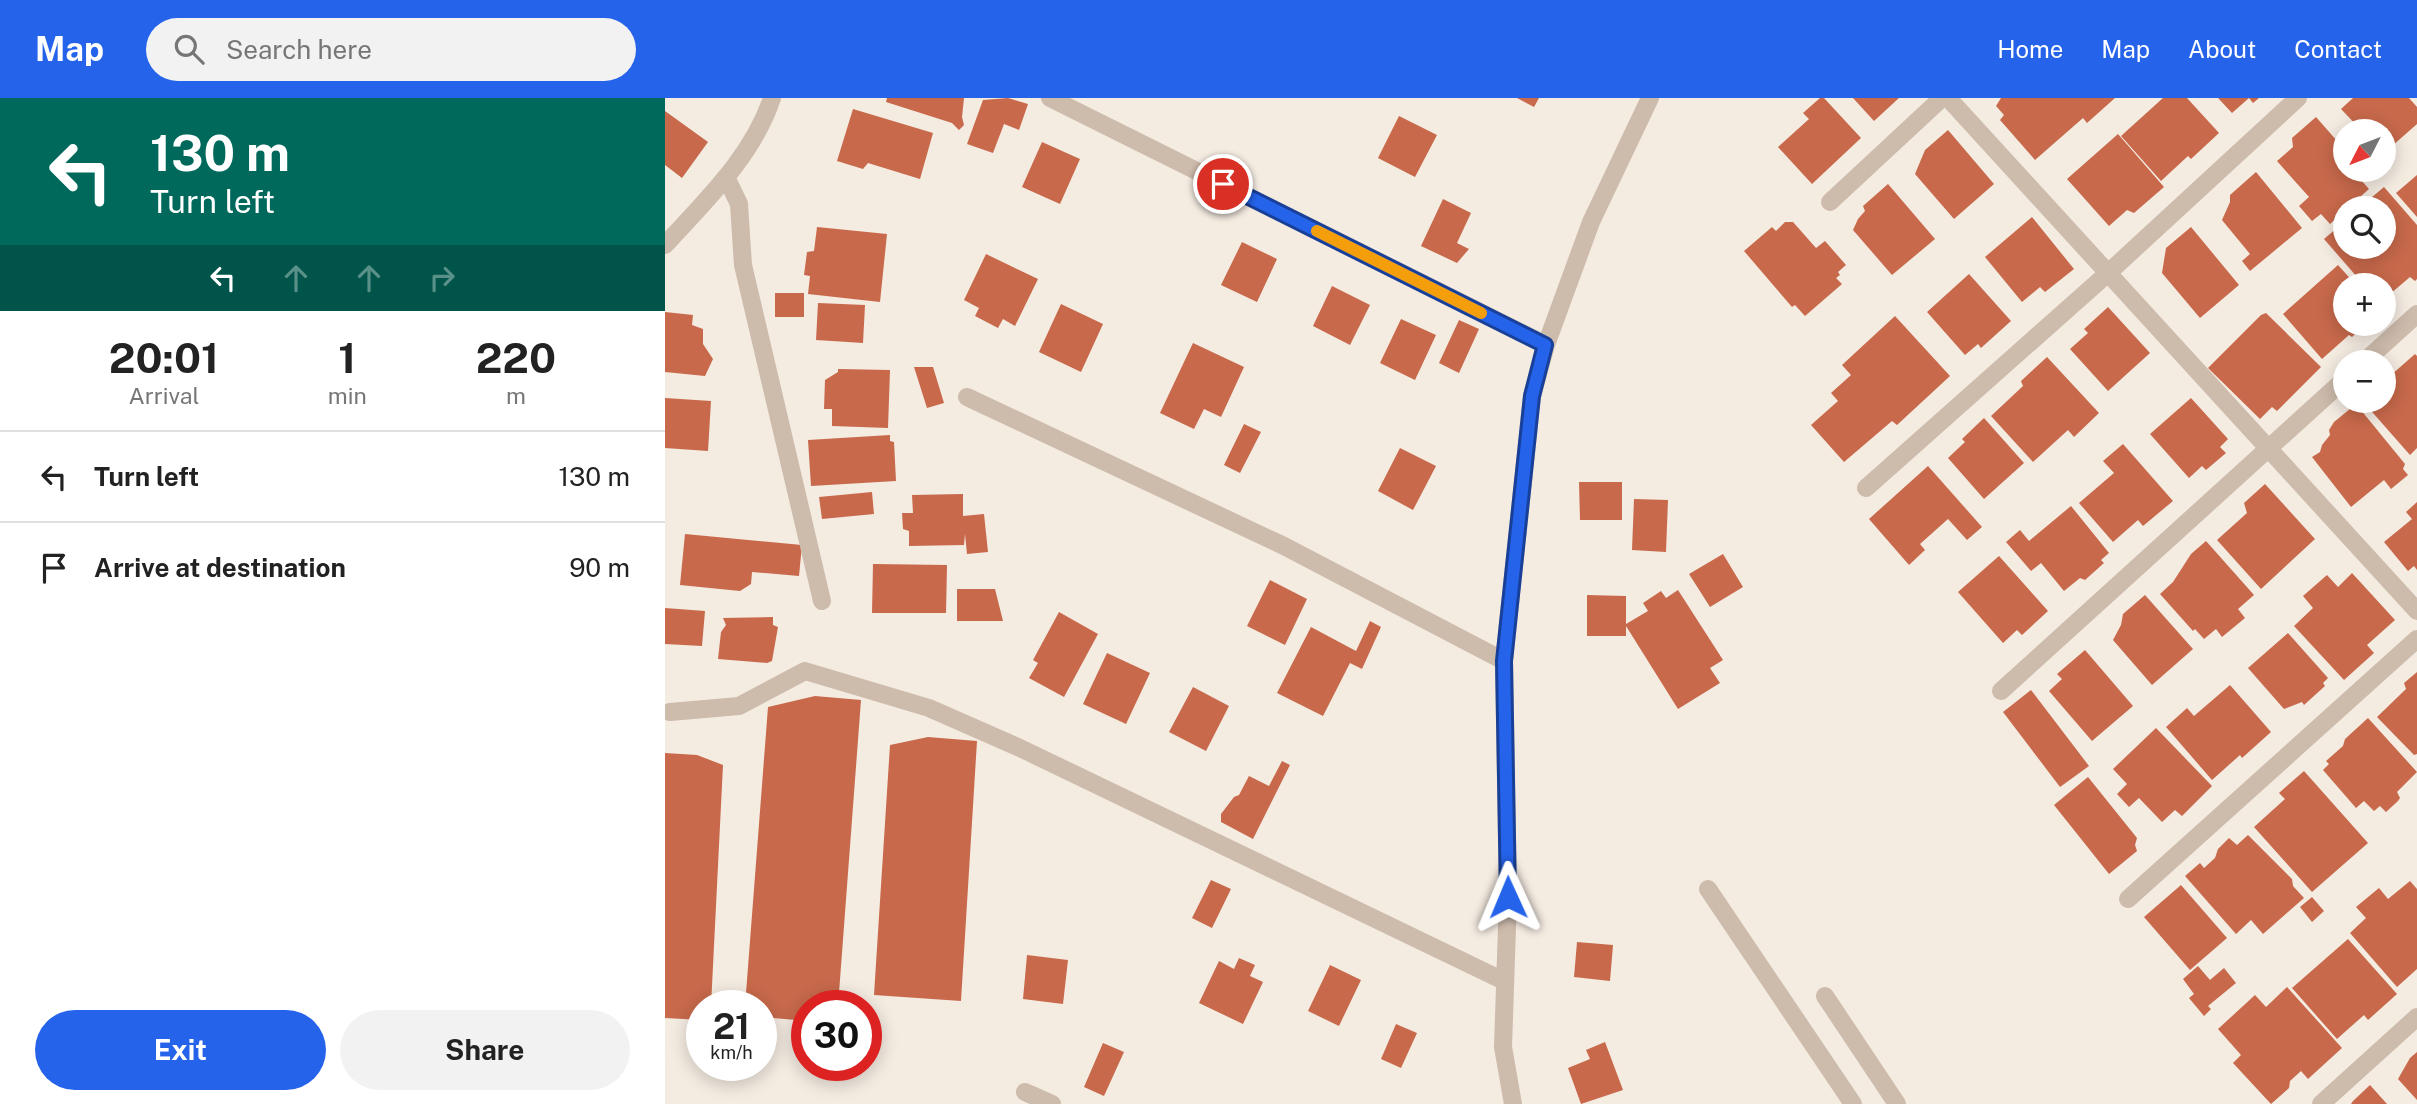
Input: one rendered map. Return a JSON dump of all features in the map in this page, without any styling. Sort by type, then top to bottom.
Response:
[{"type":"street","points":[[665,245],[726,177],[765,119],[772,98]]},
{"type":"street","points":[[1050,98],[1545,345]]},
{"type":"street","points":[[1513,1104],[1503,1047],[1508,897],[1504,661],[1532,396],[1545,345],[1591,222],[1650,98]]},
{"type":"street","points":[[1830,202],[1942,98]]},
{"type":"street","points":[[1948,98],[2106,274],[2417,611]]},
{"type":"street","points":[[1866,488],[2298,98]]},
{"type":"street","points":[[726,177],[739,204],[743,265],[822,601]]},
{"type":"street","points":[[2377,350],[2417,314]]},
{"type":"street","points":[[2001,691],[2333,391]]},
{"type":"street","points":[[967,397],[1284,546],[1504,661]]},
{"type":"street","points":[[2129,899],[2417,639]]},
{"type":"street","points":[[670,712],[739,706],[805,671],[929,708],[1020,747],[1504,981]]},
{"type":"street","points":[[1708,888],[1853,1104]]},
{"type":"street","points":[[1825,996],[1897,1104]]},
{"type":"street","points":[[2321,1104],[2417,1017]]},
{"type":"street","points":[[1025,1091],[1052,1104]]},
{"type":"building","points":[[887,98],[964,98],[964,125],[959,130],[952,123],[886,102]]},
{"type":"building","points":[[1008,98],[1028,104],[1019,130],[1004,124],[993,153],[967,144],[983,100]]},
{"type":"building","points":[[1517,98],[1539,98],[1534,107]]},
{"type":"building","points":[[1820,98],[1824,98],[1861,138],[1812,184],[1778,147],[1809,119],[1803,113]]},
{"type":"building","points":[[1853,98],[1899,98],[1874,121]]},
{"type":"building","points":[[2001,98],[2115,98],[2087,123],[2083,118],[2035,160],[2000,120],[2004,115],[1996,106]]},
{"type":"building","points":[[2163,98],[2187,98],[2219,133],[2191,159],[2188,156],[2161,181],[2121,136]]},
{"type":"building","points":[[2218,98],[2249,98],[2232,113]]},
{"type":"building","points":[[2353,98],[2409,98],[2417,107],[2417,124],[2396,143],[2396,119],[2351,119],[2341,109]]},
{"type":"building","points":[[853,109],[933,133],[920,179],[868,163],[863,169],[837,161]]},
{"type":"building","points":[[665,111],[708,142],[682,178],[665,165]]},
{"type":"building","points":[[1399,116],[1437,135],[1415,177],[1378,158]]},
{"type":"building","points":[[2316,117],[2333,136],[2333,182],[2363,182],[2369,189],[2361,196],[2333,196],[2333,221],[2330,224],[2321,214],[2312,221],[2299,206],[2309,197],[2277,161],[2293,147],[2292,138]]},
{"type":"building","points":[[1948,130],[1994,184],[1954,219],[1915,174],[1925,150]]},
{"type":"building","points":[[2118,134],[2164,187],[2134,213],[2127,210],[2109,226],[2067,179]]},
{"type":"building","points":[[1042,142],[1080,159],[1060,204],[1022,187]]},
{"type":"building","points":[[2256,172],[2302,228],[2250,271],[2242,261],[2250,254],[2222,220],[2230,202],[2230,195]]},
{"type":"building","points":[[2417,175],[2417,217],[2396,193]]},
{"type":"building","points":[[1888,184],[1935,239],[1892,275],[1853,230],[1865,211],[1863,206]]},
{"type":"building","points":[[2384,187],[2392,196],[2373,196]]},
{"type":"building","points":[[1443,199],[1471,213],[1457,243],[1469,249],[1457,263],[1421,246]]},
{"type":"building","points":[[2396,201],[2417,225],[2417,279],[2415,281],[2410,277],[2396,289],[2396,273],[2354,273],[2341,259],[2396,259]]},
{"type":"building","points":[[2032,217],[2074,269],[2045,292],[2040,287],[2022,302],[1985,257]]},
{"type":"building","points":[[1785,222],[1793,222],[1816,248],[1825,241],[1846,265],[1836,278],[1842,284],[1805,316],[1795,305],[1792,307],[1744,251],[1772,227],[1776,231]]},
{"type":"building","points":[[817,227],[887,234],[880,302],[808,294],[810,276],[804,275],[807,252],[814,251]]},
{"type":"building","points":[[2191,227],[2239,285],[2200,318],[2162,273],[2166,248]]},
{"type":"building","points":[[2333,231],[2333,249],[2324,239]]},
{"type":"building","points":[[1242,242],[1277,259],[1257,302],[1221,285]]},
{"type":"building","points":[[986,254],[1038,279],[1015,326],[1003,319],[998,328],[975,316],[979,308],[964,300]]},
{"type":"building","points":[[2338,265],[2345,273],[2333,273],[2333,336],[2348,336],[2322,359],[2283,314]]},
{"type":"building","points":[[1969,274],[2011,321],[1981,348],[1978,344],[1965,355],[1927,312]]},
{"type":"building","points":[[1332,286],[1370,305],[1350,345],[1313,326]]},
{"type":"building","points":[[775,293],[804,293],[804,317],[775,317]]},
{"type":"building","points":[[818,303],[865,305],[863,343],[816,340]]},
{"type":"building","points":[[1061,304],[1103,324],[1081,372],[1039,352]]},
{"type":"building","points":[[2108,307],[2150,353],[2108,391],[2070,349],[2088,333],[2084,329]]},
{"type":"building","points":[[665,312],[693,315],[692,325],[703,329],[703,344],[713,359],[705,376],[665,372]]},
{"type":"building","points":[[2266,313],[2321,367],[2277,411],[2272,407],[2260,419],[2208,368]]},
{"type":"building","points":[[1895,316],[1950,376],[1897,425],[1892,421],[1844,462],[1811,425],[1838,401],[1831,393],[1851,375],[1842,365]]},
{"type":"building","points":[[1401,319],[1436,335],[1415,380],[1380,363]]},
{"type":"building","points":[[1459,320],[1479,329],[1459,373],[1439,363]]},
{"type":"building","points":[[1193,343],[1244,367],[1221,417],[1204,409],[1194,429],[1160,413]]},
{"type":"building","points":[[2415,354],[2417,356],[2417,448],[2410,455],[2373,413],[2396,413],[2396,371]]},
{"type":"building","points":[[2047,357],[2099,413],[2074,437],[2068,430],[2033,462],[1991,416],[2023,386],[2021,381]]},
{"type":"building","points":[[914,367],[933,367],[944,403],[927,408]]},
{"type":"building","points":[[838,369],[890,370],[888,428],[832,426],[832,409],[824,409],[825,380],[838,372]]},
{"type":"building","points":[[665,398],[711,401],[708,451],[665,448]]},
{"type":"building","points":[[2191,398],[2228,439],[2220,447],[2226,453],[2206,470],[2202,466],[2189,478],[2150,434]]},
{"type":"building","points":[[2345,413],[2363,413],[2405,464],[2403,469],[2408,475],[2391,489],[2384,480],[2351,507],[2312,457],[2320,452],[2334,422]]},
{"type":"building","points":[[1984,418],[2024,463],[1984,499],[1948,458],[1965,442],[1962,439]]},
{"type":"building","points":[[1244,424],[1261,432],[1240,473],[1224,465]]},
{"type":"building","points":[[890,435],[890,441],[894,442],[896,481],[811,486],[808,440]]},
{"type":"building","points":[[2123,444],[2173,501],[2143,526],[2138,520],[2113,542],[2079,503],[2114,473],[2103,461]]},
{"type":"building","points":[[1400,448],[1436,466],[1413,510],[1378,491]]},
{"type":"building","points":[[1928,466],[1982,527],[1967,540],[1948,519],[1920,544],[1925,550],[1909,565],[1869,519]]},
{"type":"building","points":[[1579,482],[1622,482],[1622,520],[1580,520]]},
{"type":"building","points":[[2265,484],[2315,539],[2261,589],[2217,540],[2247,513],[2244,503]]},
{"type":"building","points":[[872,492],[874,514],[822,519],[819,497]]},
{"type":"building","points":[[963,494],[963,516],[984,514],[988,552],[967,554],[965,534],[964,545],[909,546],[909,531],[903,529],[902,513],[913,513],[912,495]]},
{"type":"building","points":[[1634,499],[1668,500],[1666,552],[1632,550]]},
{"type":"building","points":[[2417,502],[2417,570],[2414,566],[2408,571],[2384,542],[2412,519],[2406,512]]},
{"type":"building","points":[[2071,506],[2109,553],[2101,560],[2104,563],[2085,580],[2080,578],[2064,591],[2041,563],[2031,571],[2006,542],[2020,530],[2029,541]]},
{"type":"building","points":[[685,534],[802,545],[799,576],[752,572],[751,584],[740,591],[680,585]]},
{"type":"building","points":[[2206,541],[2254,595],[2238,609],[2245,618],[2222,637],[2216,629],[2204,639],[2195,629],[2193,631],[2160,594],[2173,582],[2191,554]]},
{"type":"building","points":[[1723,554],[1743,587],[1710,607],[1689,574]]},
{"type":"building","points":[[1999,556],[2048,611],[2022,635],[2017,630],[2003,643],[1958,592]]},
{"type":"building","points":[[873,564],[947,565],[946,613],[872,613]]},
{"type":"building","points":[[2352,573],[2395,620],[2367,645],[2374,653],[2344,680],[2294,626],[2313,608],[2303,596],[2327,575],[2338,587]]},
{"type":"building","points":[[1270,580],[1307,599],[1285,645],[1247,626]]},
{"type":"building","points":[[957,589],[995,589],[1003,621],[957,621]]},
{"type":"building","points":[[1678,590],[1723,660],[1710,668],[1720,683],[1678,709],[1626,626],[1626,636],[1587,636],[1587,595],[1626,596],[1626,624],[1648,611],[1643,603],[1661,591],[1666,598]]},
{"type":"building","points":[[2145,595],[2193,649],[2152,685],[2113,640],[2123,614]]},
{"type":"building","points":[[665,608],[705,611],[702,646],[665,644]]},
{"type":"building","points":[[1059,612],[1098,634],[1064,697],[1029,678],[1038,663],[1033,660]]},
{"type":"building","points":[[773,617],[773,625],[778,627],[772,661],[767,663],[718,659],[721,632],[726,625],[723,618]]},
{"type":"building","points":[[1370,621],[1381,627],[1362,669],[1350,663],[1323,716],[1277,693],[1311,627],[1356,651]]},
{"type":"building","points":[[2288,633],[2328,678],[2323,683],[2325,686],[2304,705],[2302,702],[2284,709],[2248,668]]},
{"type":"building","points":[[2085,650],[2133,706],[2092,741],[2049,691],[2062,679],[2057,674]]},
{"type":"building","points":[[1107,653],[1150,673],[1126,724],[1083,704]]},
{"type":"building","points":[[2417,672],[2417,754],[2414,755],[2377,717],[2406,689],[2404,683]]},
{"type":"building","points":[[2230,685],[2271,732],[2212,780],[2166,727],[2187,708],[2194,716]]},
{"type":"building","points":[[1193,687],[1229,706],[1206,751],[1169,732]]},
{"type":"building","points":[[2031,690],[2089,766],[2060,787],[2003,712]]},
{"type":"building","points":[[815,696],[861,700],[839,990],[791,990],[791,1020],[777,1018],[777,990],[746,990],[768,707]]},
{"type":"building","points":[[2368,718],[2417,772],[2397,792],[2400,798],[2386,812],[2380,806],[2374,811],[2364,801],[2356,808],[2323,770],[2329,764],[2326,761],[2343,746],[2345,739]]},
{"type":"building","points":[[2156,728],[2212,786],[2182,816],[2175,810],[2162,822],[2139,798],[2129,807],[2117,794],[2127,784],[2113,769]]},
{"type":"building","points":[[928,737],[977,741],[961,1001],[882,996],[882,990],[874,990],[890,745]]},
{"type":"building","points":[[665,753],[697,755],[723,765],[712,990],[686,990],[686,1019],[665,1018]]},
{"type":"building","points":[[1282,761],[1290,765],[1253,839],[1221,822],[1221,814],[1234,797],[1239,795],[1249,776],[1269,786]]},
{"type":"building","points":[[2304,771],[2368,843],[2312,892],[2254,827],[2285,799],[2279,793]]},
{"type":"building","points":[[2088,777],[2137,838],[2137,851],[2109,874],[2054,805]]},
{"type":"building","points":[[2248,835],[2292,879],[2293,886],[2304,898],[2263,934],[2251,920],[2236,934],[2185,876],[2200,863],[2204,868],[2229,838],[2237,845]]},
{"type":"building","points":[[1211,880],[1231,889],[1212,928],[1192,918]]},
{"type":"building","points":[[2410,881],[2417,889],[2417,969],[2397,987],[2350,933],[2366,918],[2356,907],[2379,888],[2388,899]]},
{"type":"building","points":[[2181,885],[2227,938],[2190,970],[2144,917]]},
{"type":"building","points":[[2312,897],[2324,911],[2312,922],[2300,907]]},
{"type":"building","points":[[2348,939],[2397,994],[2368,1020],[2364,1015],[2337,1039],[2292,988]]},
{"type":"building","points":[[1577,942],[1613,945],[1610,981],[1574,977]]},
{"type":"building","points":[[1027,955],[1068,960],[1063,1004],[1023,999]]},
{"type":"building","points":[[1239,958],[1255,965],[1250,976],[1263,982],[1243,1024],[1199,1003],[1219,961],[1234,969]]},
{"type":"building","points":[[1330,965],[1361,980],[1339,1026],[1308,1011]]},
{"type":"building","points":[[2198,966],[2210,980],[2224,968],[2236,983],[2208,1006],[2211,1009],[2204,1016],[2189,998],[2194,994],[2183,979]]},
{"type":"building","points":[[2287,987],[2342,1048],[2308,1079],[2301,1071],[2290,1081],[2289,1088],[2271,1104],[2233,1063],[2241,1055],[2218,1029],[2255,995],[2266,1007]]},
{"type":"building","points":[[1396,1024],[1417,1033],[1401,1068],[1381,1059]]},
{"type":"building","points":[[1605,1042],[1623,1090],[1581,1104],[1568,1068],[1590,1059],[1586,1050]]},
{"type":"building","points":[[1103,1043],[1124,1052],[1104,1096],[1084,1087]]},
{"type":"building","points":[[2417,1052],[2417,1100],[2398,1079],[2410,1058]]},
{"type":"building","points":[[2370,1085],[2387,1104],[2351,1104],[2353,1101]]},
{"type":"slow traffic","points":[[1317,231],[1481,313]]},
{"type":"route","points":[[1223,184],[1545,345],[1532,396],[1504,661],[1508,897]]}]
